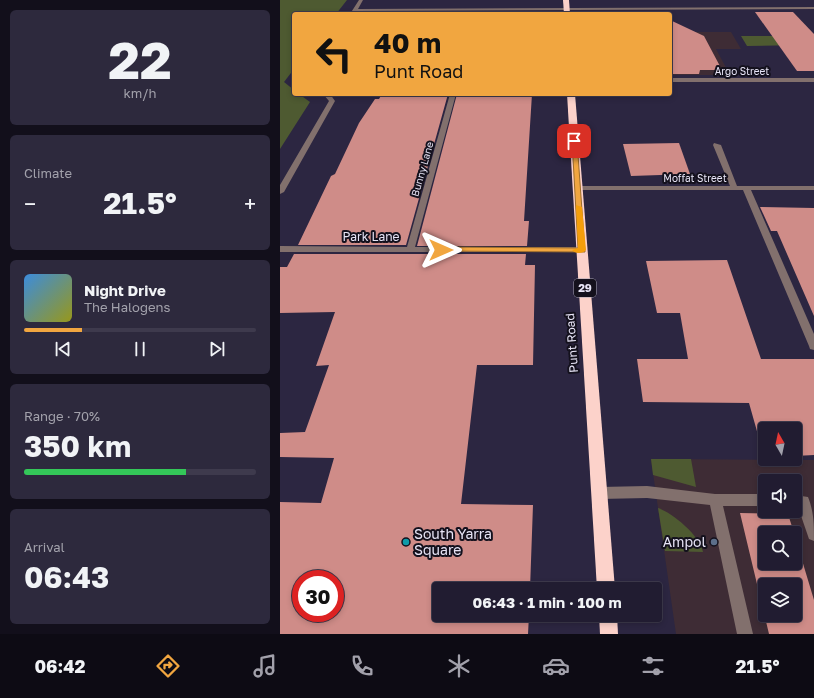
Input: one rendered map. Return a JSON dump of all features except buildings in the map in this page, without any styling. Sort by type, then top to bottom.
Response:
[{"type":"highway","points":[[566,0],[567,11]]},
{"type":"highway","name":"Punt Road","points":[[571,96],[606,582]]},
{"type":"highway","points":[[608,622],[609,634]]},
{"type":"street","points":[[353,12],[361,0]]},
{"type":"street","points":[[353,12],[529,12],[814,8]]},
{"type":"street","name":"Argo Street","points":[[672,80],[814,80]]},
{"type":"street","points":[[280,192],[332,101],[328,96]]},
{"type":"street","name":"Bunny Lane","points":[[410,250],[453,96]]},
{"type":"street","points":[[716,145],[734,188]]},
{"type":"street","name":"Moffat Street","points":[[577,188],[814,188]]},
{"type":"street","points":[[746,188],[814,346]]},
{"type":"street","name":"Park Lane","points":[[280,249],[582,250]]},
{"type":"street","points":[[600,493],[647,492],[715,500],[758,500]]},
{"type":"street","points":[[715,500],[745,634]]},
{"type":"street","points":[[802,501],[814,534]]},
{"type":"shaded area","points":[[672,32],[731,32],[741,49],[716,49],[730,75],[672,75]]},
{"type":"shaded area","name":"Ampol","points":[[651,459],[758,460],[758,466],[802,466],[802,460],[814,460],[814,634],[676,634]]},
{"type":"green space","points":[[280,0],[347,0],[338,12],[292,12],[292,72],[284,82],[292,88],[292,96],[302,96],[310,102],[280,149]]},
{"type":"green space","points":[[741,36],[796,36],[804,45],[747,46]]},
{"type":"green space","points":[[651,459],[691,459],[696,487],[653,475]]},
{"type":"green space","points":[[658,508],[671,515],[685,526],[697,539],[703,552],[665,551]]},
{"type":"slow traffic","points":[[576,250],[582,250],[578,207]]},
{"type":"place","name":"South Yarra Square","points":[[406,542]]},
{"type":"place","name":"Ampol","points":[[714,542]]},
{"type":"route","points":[[441,250],[582,250],[574,141]]}]
